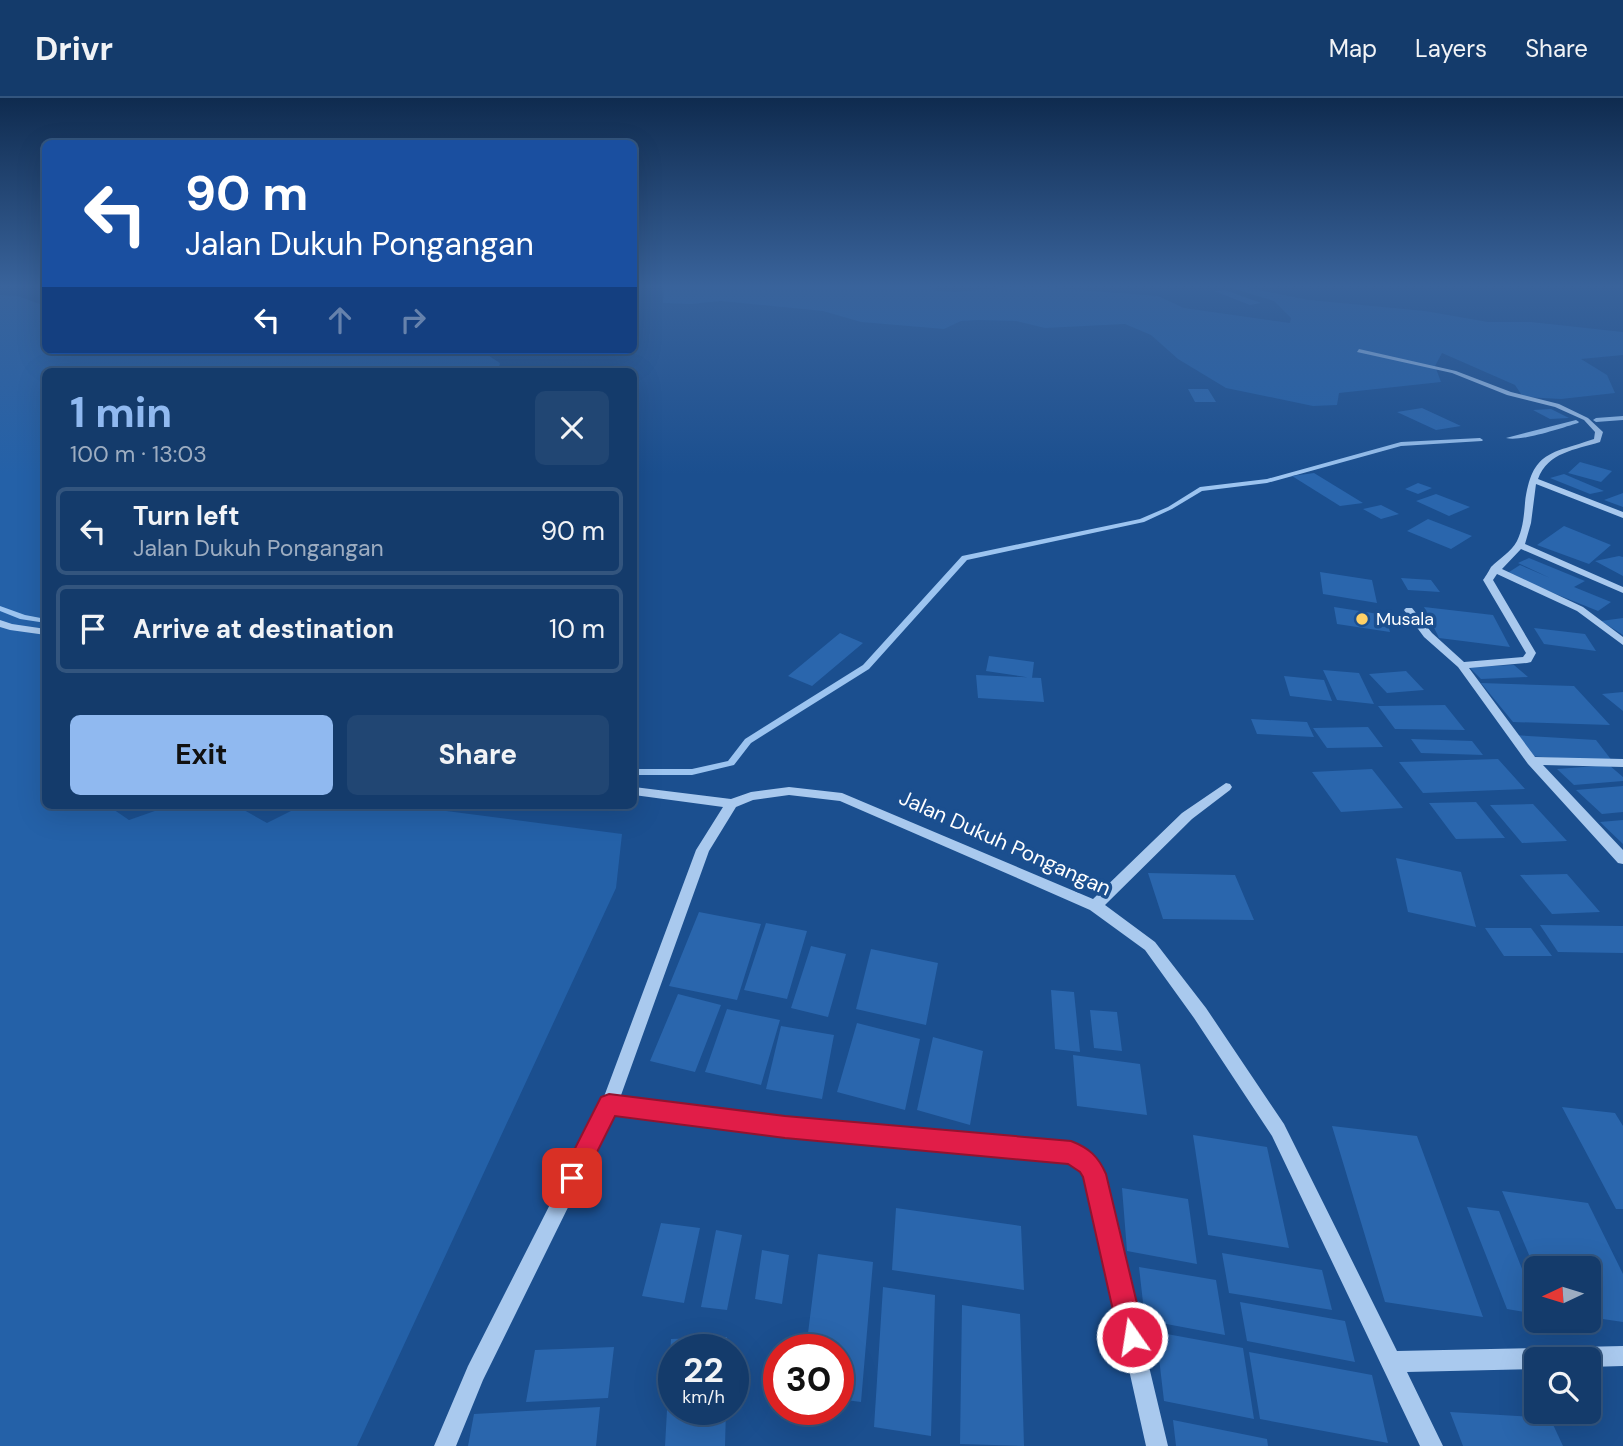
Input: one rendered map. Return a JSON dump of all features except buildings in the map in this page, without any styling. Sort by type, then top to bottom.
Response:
[{"type":"street","points":[[1359,351],[1454,372],[1509,394],[1557,405],[1586,419],[1599,432],[1597,440],[1546,459],[1532,480],[1529,523],[1519,545],[1507,561],[1494,569],[1488,580],[1531,653],[1527,660],[1462,665]]},
{"type":"street","points":[[1532,480],[1623,515]]},
{"type":"street","points":[[1519,545],[1623,590]]},
{"type":"street","points":[[1494,569],[1580,609],[1623,642]]},
{"type":"street","points":[[1409,610],[1428,635],[1462,665],[1480,694],[1532,761],[1623,859]]},
{"type":"street","points":[[0,622],[10,627],[42,631]]},
{"type":"street","points":[[1532,761],[1623,764]]},
{"type":"street","points":[[1095,906],[1187,816],[1226,787]]},
{"type":"street","name":"Jalan Dukuh Pongangan","points":[[637,791],[732,804],[751,796],[789,791],[842,797],[1095,906],[1150,946],[1200,1013],[1278,1130],[1432,1446]]},
{"type":"street","points":[[445,1446],[475,1373],[609,1105],[703,850],[732,804]]},
{"type":"street","points":[[609,1105],[785,1127],[1071,1153],[1079,1156],[1088,1163],[1094,1174],[1157,1446]]},
{"type":"street","points":[[1393,1362],[1623,1356]]},
{"type":"shaded area","points":[[0,348],[42,348],[42,354],[486,354],[500,363],[499,368],[42,368],[42,809],[113,809],[129,820],[161,809],[242,809],[267,823],[295,809],[431,809],[622,834],[616,888],[357,1446],[0,1446]]},
{"type":"shaded area","points":[[1166,348],[1623,348],[1623,355],[1581,359],[1607,375],[1615,393],[1561,399],[1523,397],[1515,385],[1442,353],[1435,366],[1441,382],[1339,393],[1337,405],[1313,406],[1226,388],[1178,359]]},
{"type":"waterway","points":[[1596,420],[1623,418]]},
{"type":"waterway","points":[[1509,438],[1576,422]]},
{"type":"waterway","points":[[637,772],[692,772],[731,763],[748,741],[866,667],[965,558],[1142,521],[1170,508],[1200,489],[1267,481],[1401,444],[1480,440]]},
{"type":"waterway","points":[[0,608],[23,617],[42,620]]},
{"type":"place","name":"Musala","points":[[1362,619]]},
{"type":"route","points":[[572,1178],[609,1105],[785,1127],[1071,1153],[1088,1163],[1094,1174],[1132,1337]]}]
